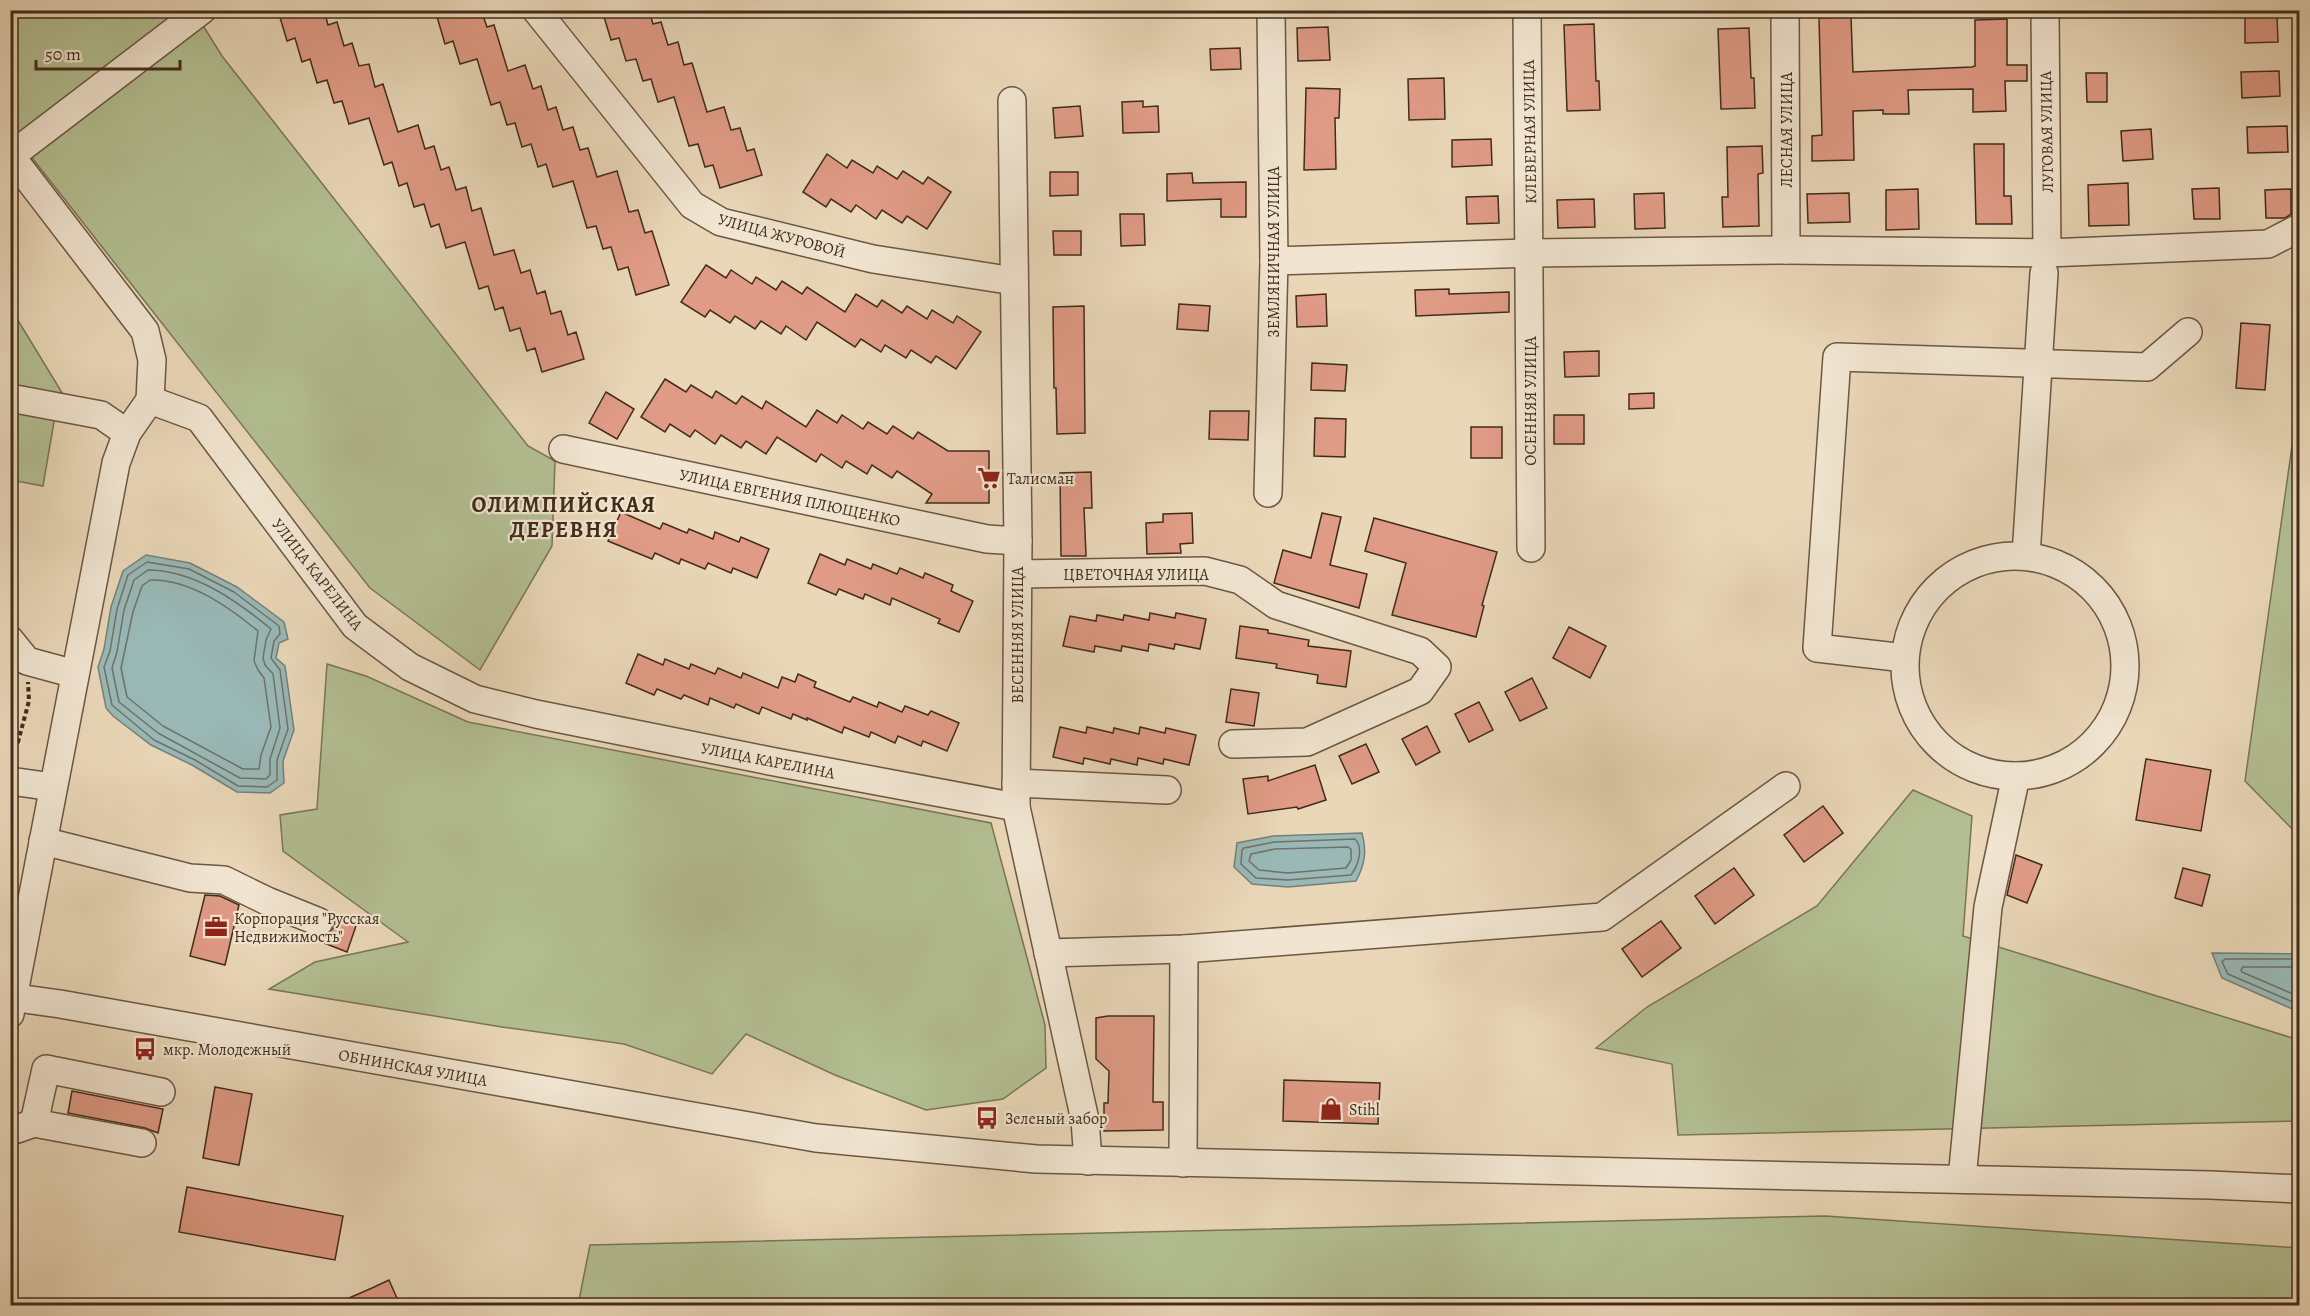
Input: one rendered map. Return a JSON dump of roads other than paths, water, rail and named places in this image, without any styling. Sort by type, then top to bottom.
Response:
[{"type":"street","points":[[12,1003],[116,463],[127,433],[150,400],[152,360],[144,331],[11,155],[202,10]]},
{"type":"street","name":"УЛИЦА ЖУРОВОЙ","points":[[536,10],[692,205],[721,222],[873,259],[1014,281]]},
{"type":"street","name":"ЗЕМЛЯНИЧНАЯ УЛИЦА","points":[[1268,493],[1274,261],[1271,10]]},
{"type":"street","name":"КЛЕВЕРНАЯ УЛИЦА","points":[[1527,10],[1530,253]]},
{"type":"street","name":"ЛЕСНАЯ УЛИЦА","points":[[1785,10],[1786,250]]},
{"type":"street","name":"ЛУГОВАЯ УЛИЦА","points":[[2026,556],[2046,263],[2045,10]]},
{"type":"street","name":"ВЕСЕННЯЯ УЛИЦА","points":[[1012,101],[1018,541],[1016,795],[1084,1120],[1088,1161]]},
{"type":"street","points":[[1274,261],[1530,253],[1786,250],[2046,263],[2268,244],[2300,228]]},
{"type":"street","name":"ОСЕННЯЯ УЛИЦА","points":[[1530,253],[1530,548]]},
{"type":"street","points":[[1905,658],[1817,648],[1837,357],[2147,367],[2188,332]]},
{"type":"street","points":[[10,398],[101,415],[127,433]]},
{"type":"street","name":"УЛИЦА КАРЕЛИНА","points":[[150,400],[199,418],[355,626],[410,668],[475,699],[536,714],[753,757],[1016,795],[1167,790]]},
{"type":"street","name":"УЛИЦА ЕВГЕНИЯ ПЛЮЩЕНКО","points":[[563,449],[987,539],[1018,541]]},
{"type":"street","points":[[2026,556],[2050,561],[2067,568],[2096,590],[2116,620],[2123,647],[2125,674],[2120,700],[2108,725],[2084,752],[2052,770],[2016,776],[1980,770],[1948,753],[1935,741],[1915,711],[1907,685],[1905,658],[1908,640],[1923,606],[1947,579],[1962,569],[1996,557],[2026,556]]},
{"type":"street","name":"ЦВЕТОЧНАЯ УЛИЦА","points":[[1018,574],[1204,571],[1240,580],[1276,605],[1420,651],[1437,667],[1420,691],[1306,742],[1233,744]]},
{"type":"street","points":[[10,640],[19,659],[75,674]]},
{"type":"street","points":[[1962,1179],[1988,907],[2016,776]]},
{"type":"street","points":[[10,781],[53,787]]},
{"type":"street","points":[[1048,953],[1184,949],[1602,917],[1786,786]]},
{"type":"street","points":[[43,841],[190,878],[224,880],[267,901],[319,921]]},
{"type":"street","points":[[1183,1163],[1184,949]]},
{"type":"street","name":"ОБНИНСКАЯ УЛИЦА","points":[[12,1003],[60,1004],[816,1138],[1036,1159],[1962,1179],[2300,1189]]},
{"type":"street","points":[[142,1143],[22,1125],[46,1069],[161,1092]]},
{"type":"water","points":[[146,555],[190,563],[237,587],[284,622],[288,639],[279,643],[276,658],[285,666],[294,730],[283,761],[284,783],[270,793],[237,792],[192,765],[151,745],[106,708],[98,667],[104,649],[111,607],[123,571]]},
{"type":"water","points":[[1362,833],[1364,857],[1356,881],[1288,887],[1252,884],[1234,867],[1237,843],[1273,836]]},
{"type":"water","points":[[2212,953],[2299,954],[2299,1012],[2222,978]]},
{"type":"place","name":"Талисман","points":[[989,478]]},
{"type":"place","name":"Корпорация \"Русская Недвижимость\"","points":[[216,927]]},
{"type":"place","name":"мкр. Молодежный","points":[[145,1049]]},
{"type":"place","name":"Stihl","points":[[1331,1109]]},
{"type":"place","name":"Зеленый забор","points":[[987,1118]]},
{"type":"district","name":"ОЛИМПИЙСКАЯ ДЕРЕВНЯ","points":[[564,516]]}]
